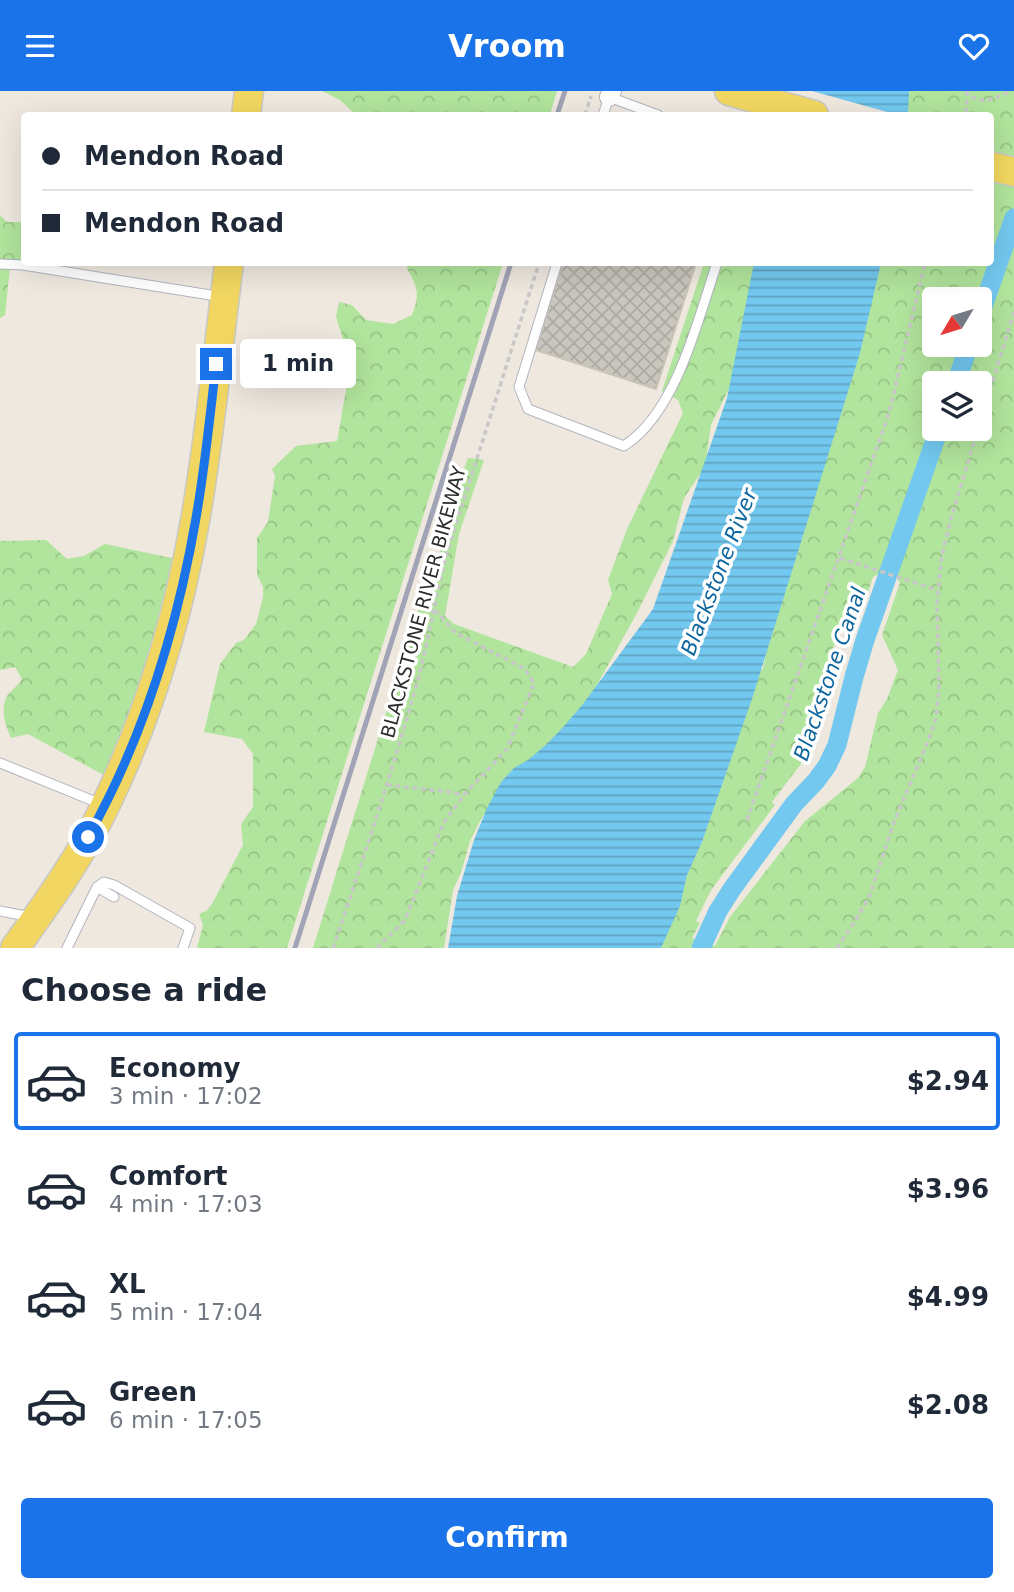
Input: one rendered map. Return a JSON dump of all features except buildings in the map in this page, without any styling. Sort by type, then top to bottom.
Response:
[{"type":"main road","points":[[246,112],[249,91]]},
{"type":"main road","points":[[729,91],[803,112]]},
{"type":"main road","points":[[994,167],[1014,173]]},
{"type":"main road","points":[[15,948],[75,859],[105,806],[139,729],[152,689],[184,577],[200,495],[229,266]]},
{"type":"lane","points":[[603,112],[605,93],[651,112]]},
{"type":"lane","points":[[0,264],[21,265]]},
{"type":"lane","points":[[29,266],[225,297]]},
{"type":"lane","points":[[556,266],[519,387],[528,409],[624,446],[641,432],[661,407],[679,373],[716,266]]},
{"type":"lane","points":[[0,763],[105,806]]},
{"type":"lane","points":[[68,947],[97,887],[104,882],[190,928],[182,941]]},
{"type":"lane","points":[[97,887],[114,897]]},
{"type":"lane","points":[[0,911],[36,919]]},
{"type":"path","points":[[966,92],[980,101],[1011,91]]},
{"type":"path","points":[[966,92],[966,112]]},
{"type":"path","points":[[588,112],[605,93]]},
{"type":"path","name":"BLACKSTONE RIVER BIKEWAY","points":[[334,948],[422,666],[442,571],[465,493],[538,266]]},
{"type":"path","points":[[747,820],[889,413],[924,266]]},
{"type":"path","points":[[992,383],[1014,312]]},
{"type":"path","points":[[837,948],[869,897],[897,815],[936,718],[939,687],[938,590],[942,554],[974,441]]},
{"type":"path","points":[[839,558],[938,590]]},
{"type":"path","points":[[377,948],[405,920],[444,822],[464,795],[507,749],[534,683],[525,669],[456,632],[434,609]]},
{"type":"path","points":[[387,785],[464,795]]},
{"type":"green space","points":[[322,91],[557,91],[551,112],[353,112],[340,100]]},
{"type":"green space","points":[[901,91],[1014,91],[1014,948],[661,948],[702,842],[753,682],[763,668],[795,513],[875,266],[994,266],[994,112],[898,112]],"holes":[[[890,567],[900,583],[882,635],[898,670],[887,699],[878,713],[865,767],[858,778],[805,821],[730,917],[715,946],[692,938],[700,923],[696,921],[711,890],[775,805],[772,802],[804,760],[812,707],[847,610],[867,595],[873,577]]]},
{"type":"green space","points":[[0,215],[7,222],[21,222],[21,264],[10,267],[5,315],[0,318]]},
{"type":"green space","points":[[408,266],[502,266],[287,948],[197,948],[203,925],[199,914],[212,904],[243,845],[241,824],[253,807],[253,754],[242,739],[204,732],[220,664],[236,643],[244,640],[256,624],[263,597],[263,587],[257,575],[257,538],[268,522],[275,476],[272,469],[296,446],[337,441],[349,357],[336,317],[339,302],[352,305],[366,320],[393,324],[412,315],[417,291]]},
{"type":"green space","points":[[703,266],[764,266],[739,369],[711,425],[705,467],[684,498],[673,541],[582,712],[558,739],[502,785],[479,823],[453,890],[444,948],[313,948],[428,578],[438,562],[442,534],[468,458],[484,460],[459,534],[445,616],[454,624],[573,667],[586,654],[612,594],[608,580],[627,529],[683,413],[678,400],[662,391]]},
{"type":"green space","points":[[46,540],[67,559],[84,556],[105,544],[191,562],[111,779],[28,734],[11,738],[5,722],[5,701],[22,679],[15,667],[0,670],[0,541]]},
{"type":"water","points":[[789,91],[909,91],[908,112],[785,112]]},
{"type":"water","name":"Blackstone River","points":[[753,266],[880,266],[860,353],[752,699],[702,842],[687,875],[680,906],[661,948],[448,948],[457,896],[474,840],[501,782],[514,768],[547,744],[565,725],[653,609],[727,398]]},
{"type":"pier","points":[[785,91],[812,91],[887,112],[781,112]]},
{"type":"waterway","name":"Blackstone Canal","points":[[990,287],[1014,218]]},
{"type":"waterway","name":"Blackstone Canal","points":[[960,371],[965,357]]},
{"type":"waterway","name":"Blackstone Canal","points":[[701,948],[718,911],[732,889],[794,804],[827,766],[837,745],[865,640],[935,441]]},
{"type":"railway","points":[[558,112],[565,91]]},
{"type":"railway","points":[[295,948],[510,266]]},
{"type":"route","points":[[88,837],[105,806],[139,729],[184,577],[203,469],[216,364]]}]
